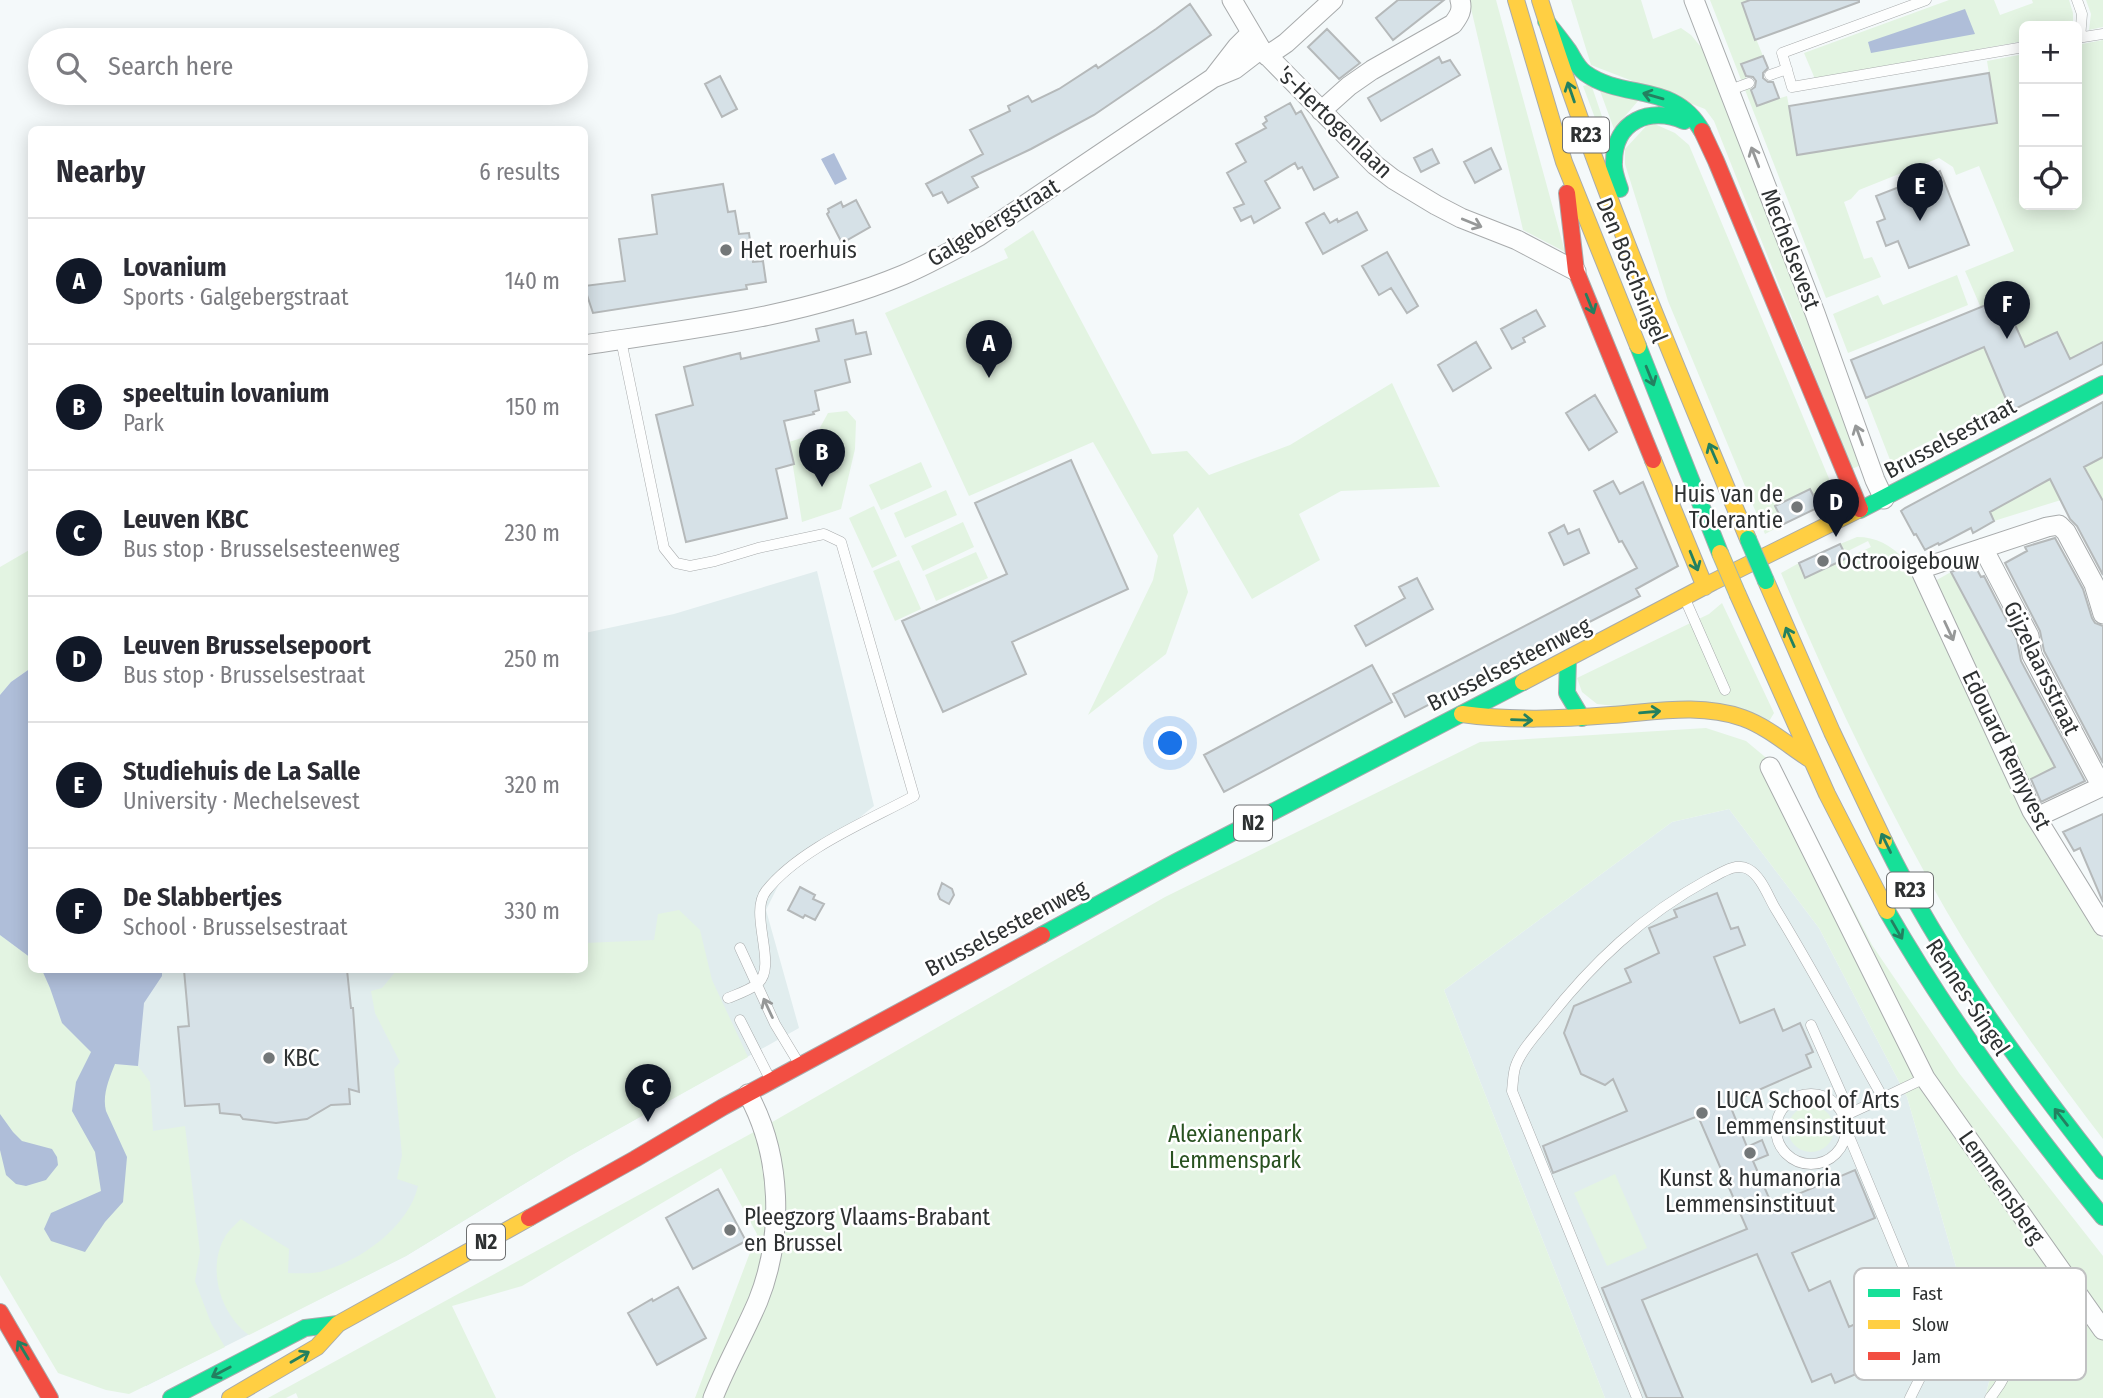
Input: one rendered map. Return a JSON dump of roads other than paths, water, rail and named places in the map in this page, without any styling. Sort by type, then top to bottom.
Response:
[{"type":"main road","name":"Den Boschsingel","points":[[1516,0],[1564,162],[1720,553]]},
{"type":"main road","name":"Den Boschsingel","points":[[1540,0],[1628,248],[1748,539]]},
{"type":"main road","points":[[1546,21],[1583,72],[1610,85],[1675,103],[1692,114],[1716,161],[1860,510]]},
{"type":"main road","points":[[1628,248],[1630,221],[1613,163],[1623,132],[1644,115],[1664,112],[1702,133]]},
{"type":"main road","points":[[1564,162],[1576,271],[1705,587]]},
{"type":"main road","name":"Brusselsestraat","points":[[1705,587],[1884,499],[2103,384]]},
{"type":"main road","name":"Rennes-Singel","points":[[1748,539],[1835,740],[1905,882],[1986,1014],[2103,1171]]},
{"type":"main road","name":"Rennes-Singel","points":[[1720,553],[1811,760],[1859,860],[1922,971],[1998,1084],[2063,1170],[2103,1217]]},
{"type":"main road","name":"Brusselsesteenweg","points":[[230,1398],[317,1347],[338,1324],[800,1065],[1178,861],[1705,587]]},
{"type":"main road","points":[[1568,659],[1567,693],[1582,718]]},
{"type":"main road","points":[[1462,714],[1524,720],[1710,710],[1733,715],[1764,727],[1811,760]]},
{"type":"main road","points":[[0,1312],[48,1393],[61,1398]]},
{"type":"main road","name":"Brusselsesteenweg","points":[[171,1398],[305,1328],[338,1324]]},
{"type":"street","name":"'s-Hertogenlaan","points":[[1232,0],[1260,46],[1375,165],[1412,191],[1461,218],[1517,240],[1576,271]]},
{"type":"street","name":"Galgebergstraat","points":[[588,344],[725,324],[806,306],[902,275],[979,236],[1213,78],[1237,47],[1286,43],[1333,0]]},
{"type":"street","points":[[1321,111],[1372,70],[1452,24],[1459,16],[1462,6],[1460,0]]},
{"type":"street","name":"Mechelsevest","points":[[1694,0],[1884,499]]},
{"type":"street","points":[[1983,548],[2059,525],[2066,532],[2094,584],[2103,614]]},
{"type":"street","name":"Edouard Remyvest","points":[[1983,548],[1920,569],[2032,811],[2103,926]]},
{"type":"street","name":"Gijzelaarsstraat","points":[[1983,548],[2029,636],[2032,656],[2103,787]]},
{"type":"street","name":"Lemmensberg","points":[[1770,767],[1925,1078],[2059,1268]]},
{"type":"street","points":[[2036,817],[2103,787]]},
{"type":"street","points":[[713,1398],[770,1266],[776,1217],[774,1174],[762,1121],[748,1094]]},
{"type":"street","name":"Lemmensberg","points":[[2086,1306],[2103,1330]]},
{"type":"lane","points":[[1926,0],[1782,53],[1793,87],[2019,48]]},
{"type":"lane","points":[[2077,0],[2082,14],[2081,21]]},
{"type":"lane","points":[[2082,37],[2103,34]]},
{"type":"lane","points":[[1770,75],[1787,69]]},
{"type":"lane","points":[[1730,90],[1749,83]]},
{"type":"lane","points":[[621,340],[664,548],[677,563],[690,566],[824,534],[841,541],[914,796],[799,860],[764,893],[759,924],[766,952],[761,980],[729,998]]},
{"type":"lane","points":[[1685,598],[1725,690]]},
{"type":"lane","points":[[1637,1398],[1512,1091],[1515,1066],[1568,994],[1626,934],[1658,909],[1722,872],[1734,867],[1747,868],[1757,878],[1791,933],[1883,1098]]},
{"type":"lane","points":[[740,948],[775,1024],[800,1065]]},
{"type":"lane","points":[[740,1020],[771,1081]]},
{"type":"lane","points":[[1811,1026],[1847,1114],[1844,1141],[1838,1152],[1829,1160],[1817,1164],[1793,1160],[1777,1142],[1777,1118],[1792,1098],[1816,1094],[1828,1098],[1847,1114]]},
{"type":"lane","points":[[1847,1114],[1925,1078]]},
{"type":"lane","points":[[1846,1129],[1904,1268]]},
{"type":"lane","points":[[1910,1398],[1919,1380]]},
{"type":"lane","points":[[1990,1398],[2003,1380]]},
{"type":"water","points":[[1965,9],[1975,34],[1871,53],[1868,42]]},
{"type":"water","points":[[834,153],[847,179],[835,185],[821,159]]},
{"type":"water","points":[[28,670],[28,956],[0,935],[0,695],[11,682]]},
{"type":"water","points":[[43,973],[162,973],[144,1003],[138,1066],[115,1064],[108,1081],[106,1111],[127,1157],[123,1202],[105,1222],[85,1252],[51,1241],[44,1229],[51,1213],[101,1191],[95,1152],[72,1111],[76,1082],[91,1052],[62,1023]]},
{"type":"water","points":[[0,1114],[22,1141],[52,1149],[58,1165],[46,1180],[26,1186],[16,1184],[6,1175],[0,1150]]},
{"type":"place","name":"Studiehuis de La Salle","points":[[1920,221]]},
{"type":"place","name":"Het roerhuis","points":[[726,250]]},
{"type":"place","name":"De Slabbertjes","points":[[2007,339]]},
{"type":"place","name":"Lovanium","points":[[989,378]]},
{"type":"place","name":"speeltuin lovanium","points":[[822,487]]},
{"type":"place","name":"Huis van de Tolerantie","points":[[1797,507]]},
{"type":"place","name":"Leuven Brusselsepoort","points":[[1836,537]]},
{"type":"place","name":"Octrooigebouw","points":[[1823,561]]},
{"type":"place","name":"KBC","points":[[269,1058]]},
{"type":"place","name":"LUCA School of Arts Lemmensinstituut","points":[[1702,1113]]},
{"type":"place","name":"Leuven KBC","points":[[648,1122]]},
{"type":"place","name":"Kunst & humanoria Lemmensinstituut","points":[[1750,1153]]},
{"type":"place","name":"Pleegzorg Vlaams-Brabant en Brussel","points":[[730,1230]]},
{"type":"park label","name":"Alexianenpark Lemmenspark","points":[[1235,1147]]}]
